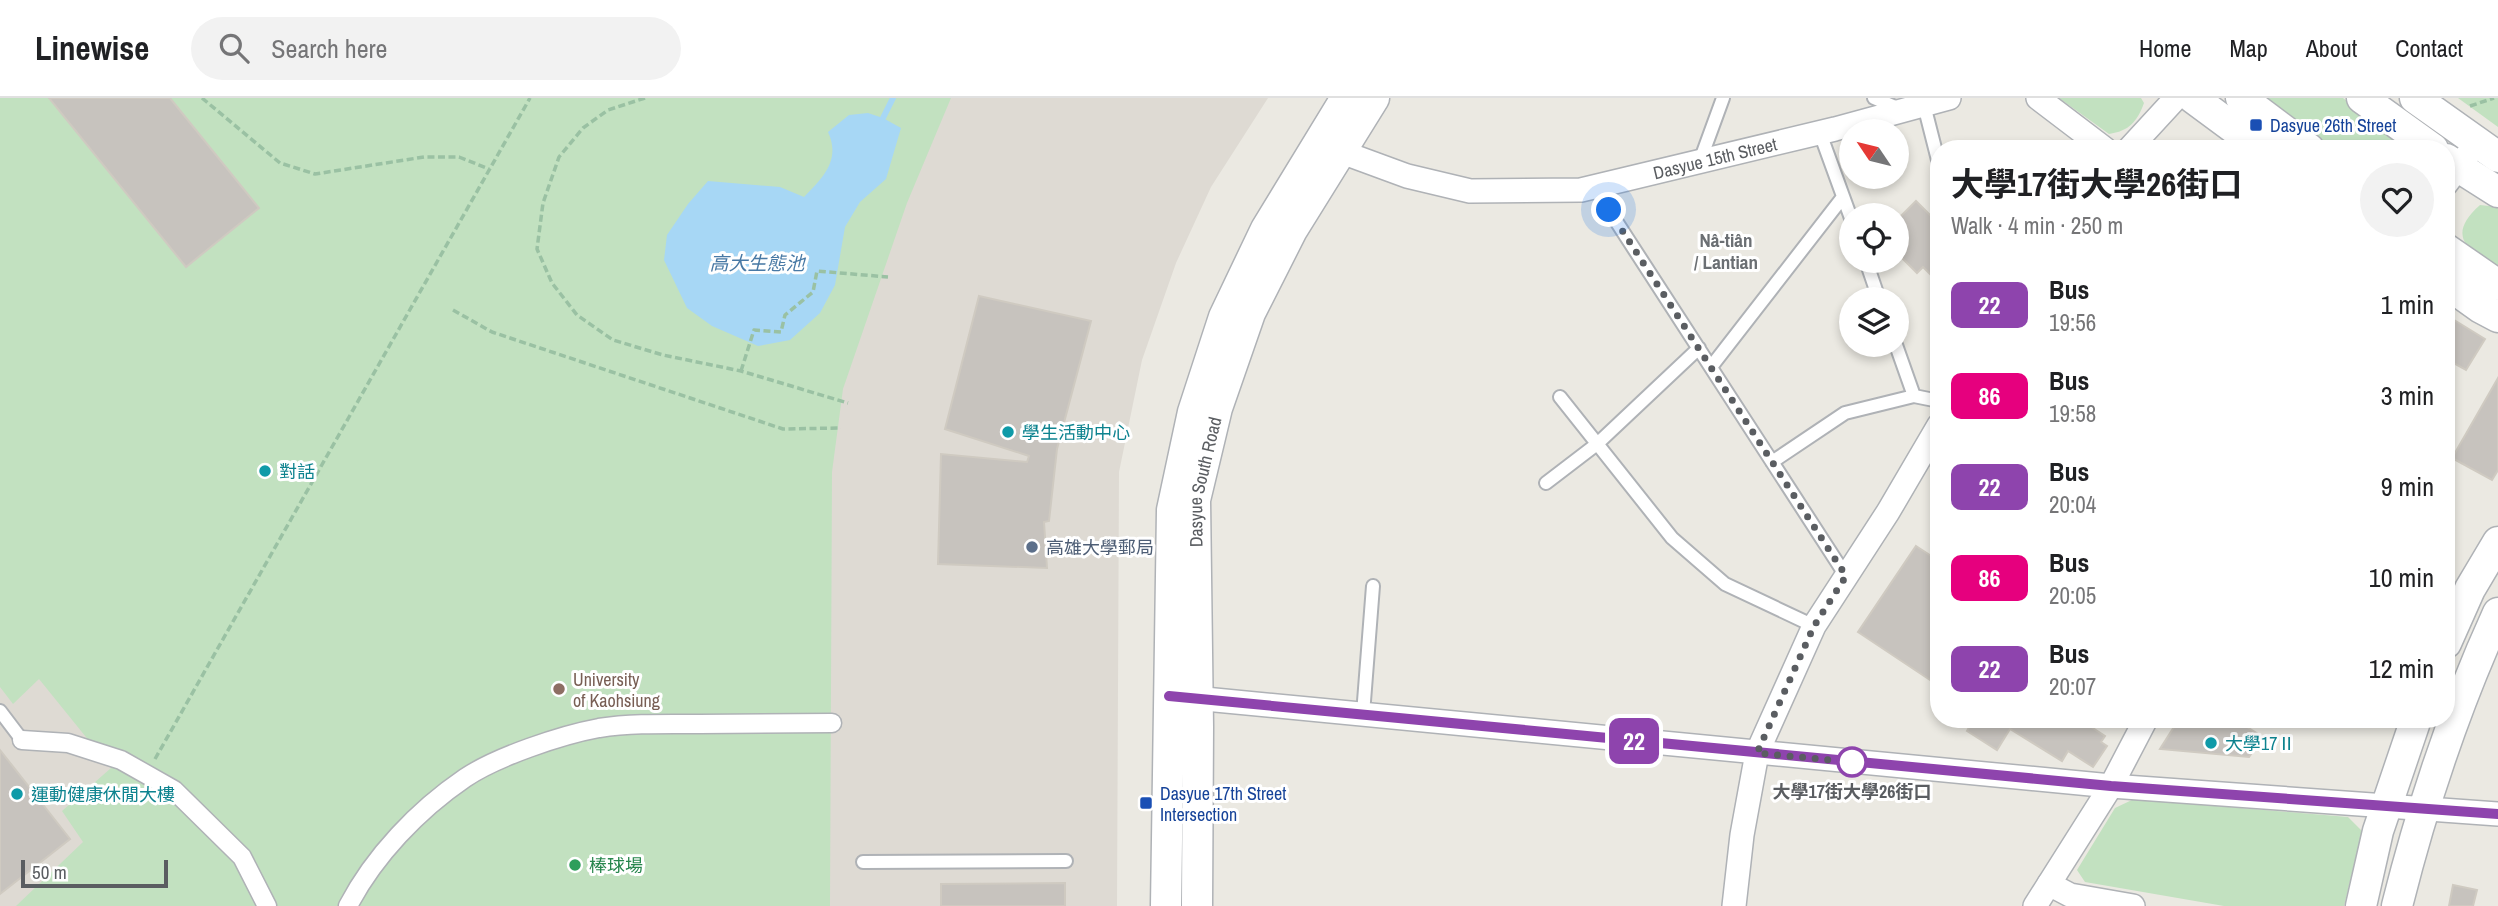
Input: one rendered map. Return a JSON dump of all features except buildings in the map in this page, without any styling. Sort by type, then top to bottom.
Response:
[{"type":"street","name":"Dasyue South Road","points":[[1166,906],[1184,697],[1195,500],[1217,408],[1250,313],[1292,230],[1346,98]]},
{"type":"street","name":"Dasyue South Road","points":[[1329,145],[1374,98]]},
{"type":"street","name":"Dasyue 15th Street","points":[[1329,145],[1407,176],[1470,191],[1581,190],[1820,133],[1949,98]]},
{"type":"street","points":[[2038,98],[2093,140]]},
{"type":"street","points":[[2137,140],[2176,98]]},
{"type":"street","points":[[2193,98],[2250,140]]},
{"type":"street","points":[[2241,98],[2297,140]]},
{"type":"street","points":[[2362,98],[2420,140]]},
{"type":"street","points":[[2415,98],[2487,150],[2455,168]]},
{"type":"street","points":[[2455,172],[2498,192]]},
{"type":"street","points":[[2455,255],[2498,285]]},
{"type":"street","points":[[2455,289],[2498,317]]},
{"type":"street","points":[[1734,906],[1742,835],[1757,753],[1814,626],[1930,440]]},
{"type":"street","points":[[2455,623],[2470,589],[2498,542]]},
{"type":"street","points":[[2455,715],[2468,677],[2498,613]]},
{"type":"street","name":"Dasyue South Road","points":[[1184,697],[1197,906]]},
{"type":"street","points":[[1184,697],[2111,786],[2498,814]]},
{"type":"street","points":[[348,906],[390,845],[429,805],[467,776],[512,754],[596,729],[635,724],[831,723]]},
{"type":"street","points":[[2035,906],[2111,786],[2141,728]]},
{"type":"street","points":[[2361,906],[2387,804],[2413,728]]},
{"type":"street","points":[[2397,906],[2424,807],[2451,728]]},
{"type":"street","points":[[22,740],[68,743],[121,760],[174,790],[242,857],[267,906]]},
{"type":"street","points":[[2049,884],[2070,895],[2133,906]]},
{"type":"lane","points":[[1700,161],[1723,98]]},
{"type":"lane","points":[[1874,98],[1914,108],[1930,144]]},
{"type":"lane","points":[[1820,133],[1845,203]]},
{"type":"lane","points":[[1594,187],[1846,576]]},
{"type":"lane","points":[[1711,367],[1843,197]]},
{"type":"lane","points":[[1546,483],[1597,444],[1699,348]]},
{"type":"lane","points":[[1900,357],[1914,396]]},
{"type":"lane","points":[[1772,462],[1845,413],[1914,396],[1930,399]]},
{"type":"lane","points":[[1560,397],[1672,538],[1725,584],[1814,626]]},
{"type":"lane","points":[[1363,714],[1373,586]]},
{"type":"lane","points":[[0,711],[22,740]]},
{"type":"lane","points":[[863,862],[1066,860]]},
{"type":"path","points":[[202,98],[279,163],[314,174],[424,157],[459,157],[489,169]]},
{"type":"path","points":[[148,773],[530,98]]},
{"type":"path","points":[[645,98],[608,110],[583,128],[559,157],[543,202],[537,249],[552,283],[577,315],[613,340],[663,355],[741,371],[848,403]]},
{"type":"path","points":[[2465,108],[2494,98]]},
{"type":"path","points":[[741,371],[754,330],[781,332],[785,315],[813,292],[817,271],[888,277]]},
{"type":"path","points":[[453,310],[492,332],[782,429],[841,428]]},
{"type":"shaded area","name":"University of Kaohsiung","points":[[0,98],[1268,98],[1211,187],[1176,263],[1142,360],[1119,472],[1117,906],[0,906]]},
{"type":"green space","name":"University of Kaohsiung","points":[[0,98],[951,98],[907,203],[843,389],[832,472],[830,906],[16,906],[83,842],[62,811],[111,768],[39,679],[13,704],[0,687]]},
{"type":"green space","points":[[2059,98],[2141,98],[2144,103],[2131,124],[2122,131],[2109,134]]},
{"type":"green space","points":[[2262,98],[2343,98],[2397,140],[2316,140]]},
{"type":"green space","points":[[2458,98],[2498,98],[2498,127]]},
{"type":"green space","points":[[2480,205],[2498,207],[2498,272],[2471,250],[2462,235],[2469,216]]},
{"type":"green space","points":[[2134,799],[2348,817],[2362,831],[2344,906],[2224,906],[2085,882],[2077,870],[2115,808]]},
{"type":"water","name":"高大生態池","points":[[868,113],[901,128],[886,179],[860,202],[845,227],[835,285],[820,313],[790,340],[758,346],[712,326],[687,308],[664,260],[667,235],[708,181],[780,187],[804,197],[818,183],[831,160],[828,132],[849,115]]},
{"type":"waterway","points":[[883,118],[893,98]]},
{"type":"bus line","name":"22","points":[[1169,696],[2111,786],[2498,814]]},
{"type":"place","name":"Dasyue 26th Street","points":[[2256,125]]},
{"type":"place","name":"學生活動中心","points":[[1008,432]]},
{"type":"place","name":"對話","points":[[265,471]]},
{"type":"place","name":"高雄大學郵局","points":[[1032,547]]},
{"type":"place","name":"University of Kaohsiung","points":[[559,689]]},
{"type":"place","name":"大學17Ⅱ","points":[[2211,743]]},
{"type":"place","name":"大學17街大學26街口","points":[[1852,762]]},
{"type":"place","name":"運動健康休閒大樓","points":[[17,794]]},
{"type":"place","name":"Dasyue 17th Street Intersection","points":[[1146,803]]},
{"type":"place","name":"棒球場","points":[[575,865]]},
{"type":"district","name":"Nâ-tiân / Lantian","points":[[1726,251]]},
{"type":"route","points":[[1609,210],[1846,576],[1814,626],[1757,753],[1852,762]]}]
